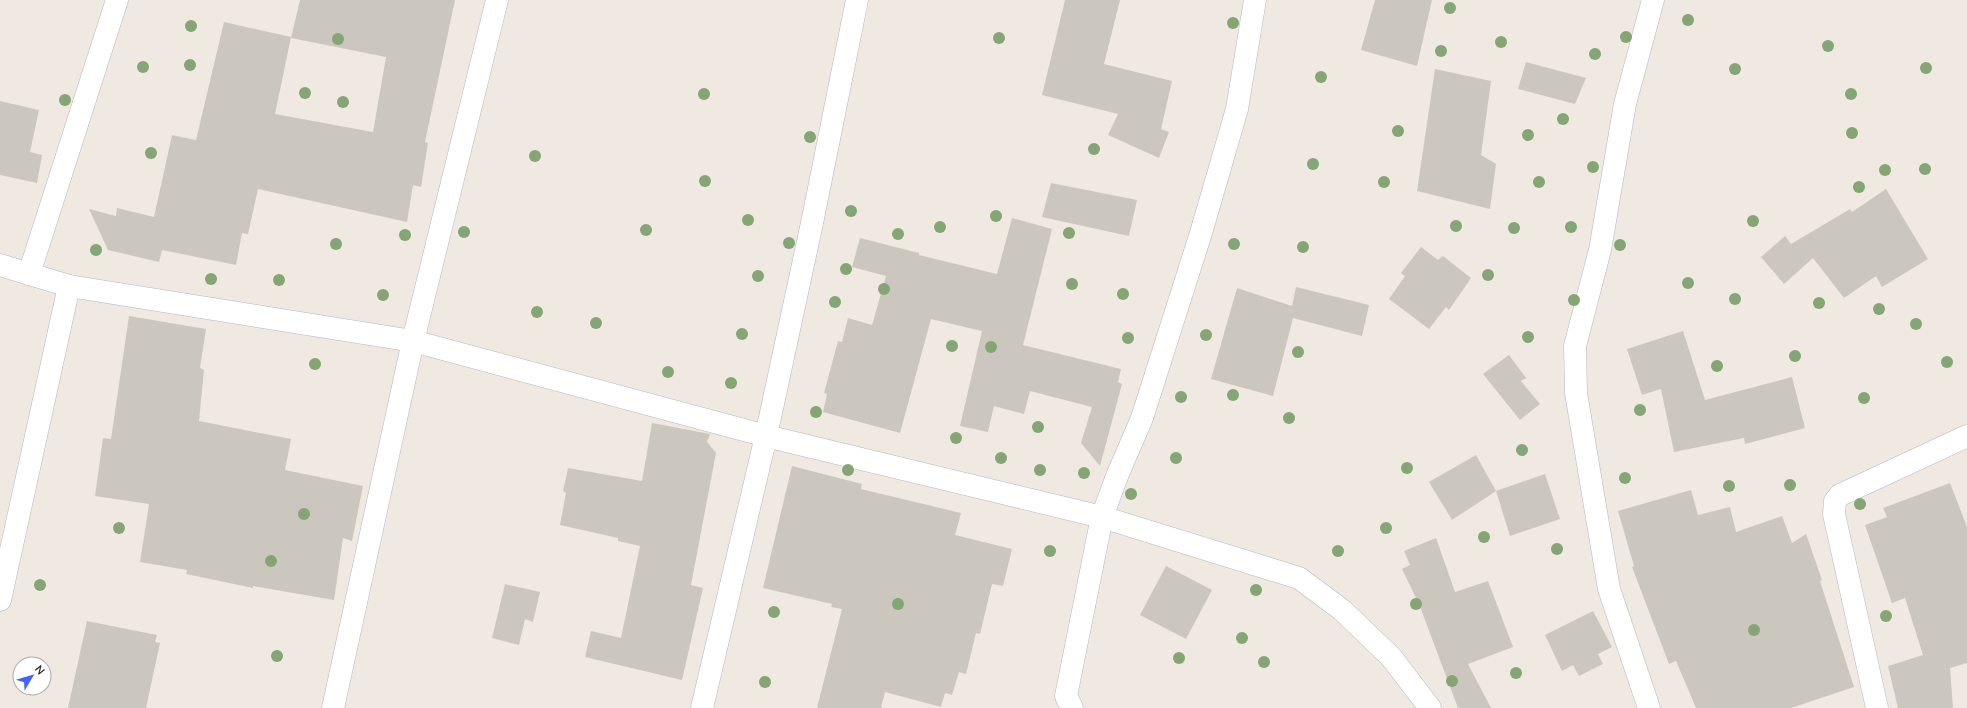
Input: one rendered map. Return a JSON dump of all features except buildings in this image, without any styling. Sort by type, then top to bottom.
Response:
[{"type":"street","points":[[29,274],[117,0]]},
{"type":"street","points":[[333,708],[413,341],[498,0]]},
{"type":"street","points":[[702,708],[766,436],[812,223],[857,0]]},
{"type":"street","points":[[1072,708],[1066,696],[1102,517],[1116,476],[1142,418],[1203,225],[1237,109],[1255,0]]},
{"type":"street","points":[[1649,708],[1608,588],[1576,393],[1575,346],[1600,250],[1625,104],[1653,0]]},
{"type":"street","points":[[0,265],[69,286],[413,341],[766,436],[1102,517],[1299,578],[1342,610],[1391,657],[1430,708]]},
{"type":"street","points":[[0,600],[69,286]]},
{"type":"street","points":[[1877,708],[1834,514],[1835,501],[1840,495],[1967,436]]}]
